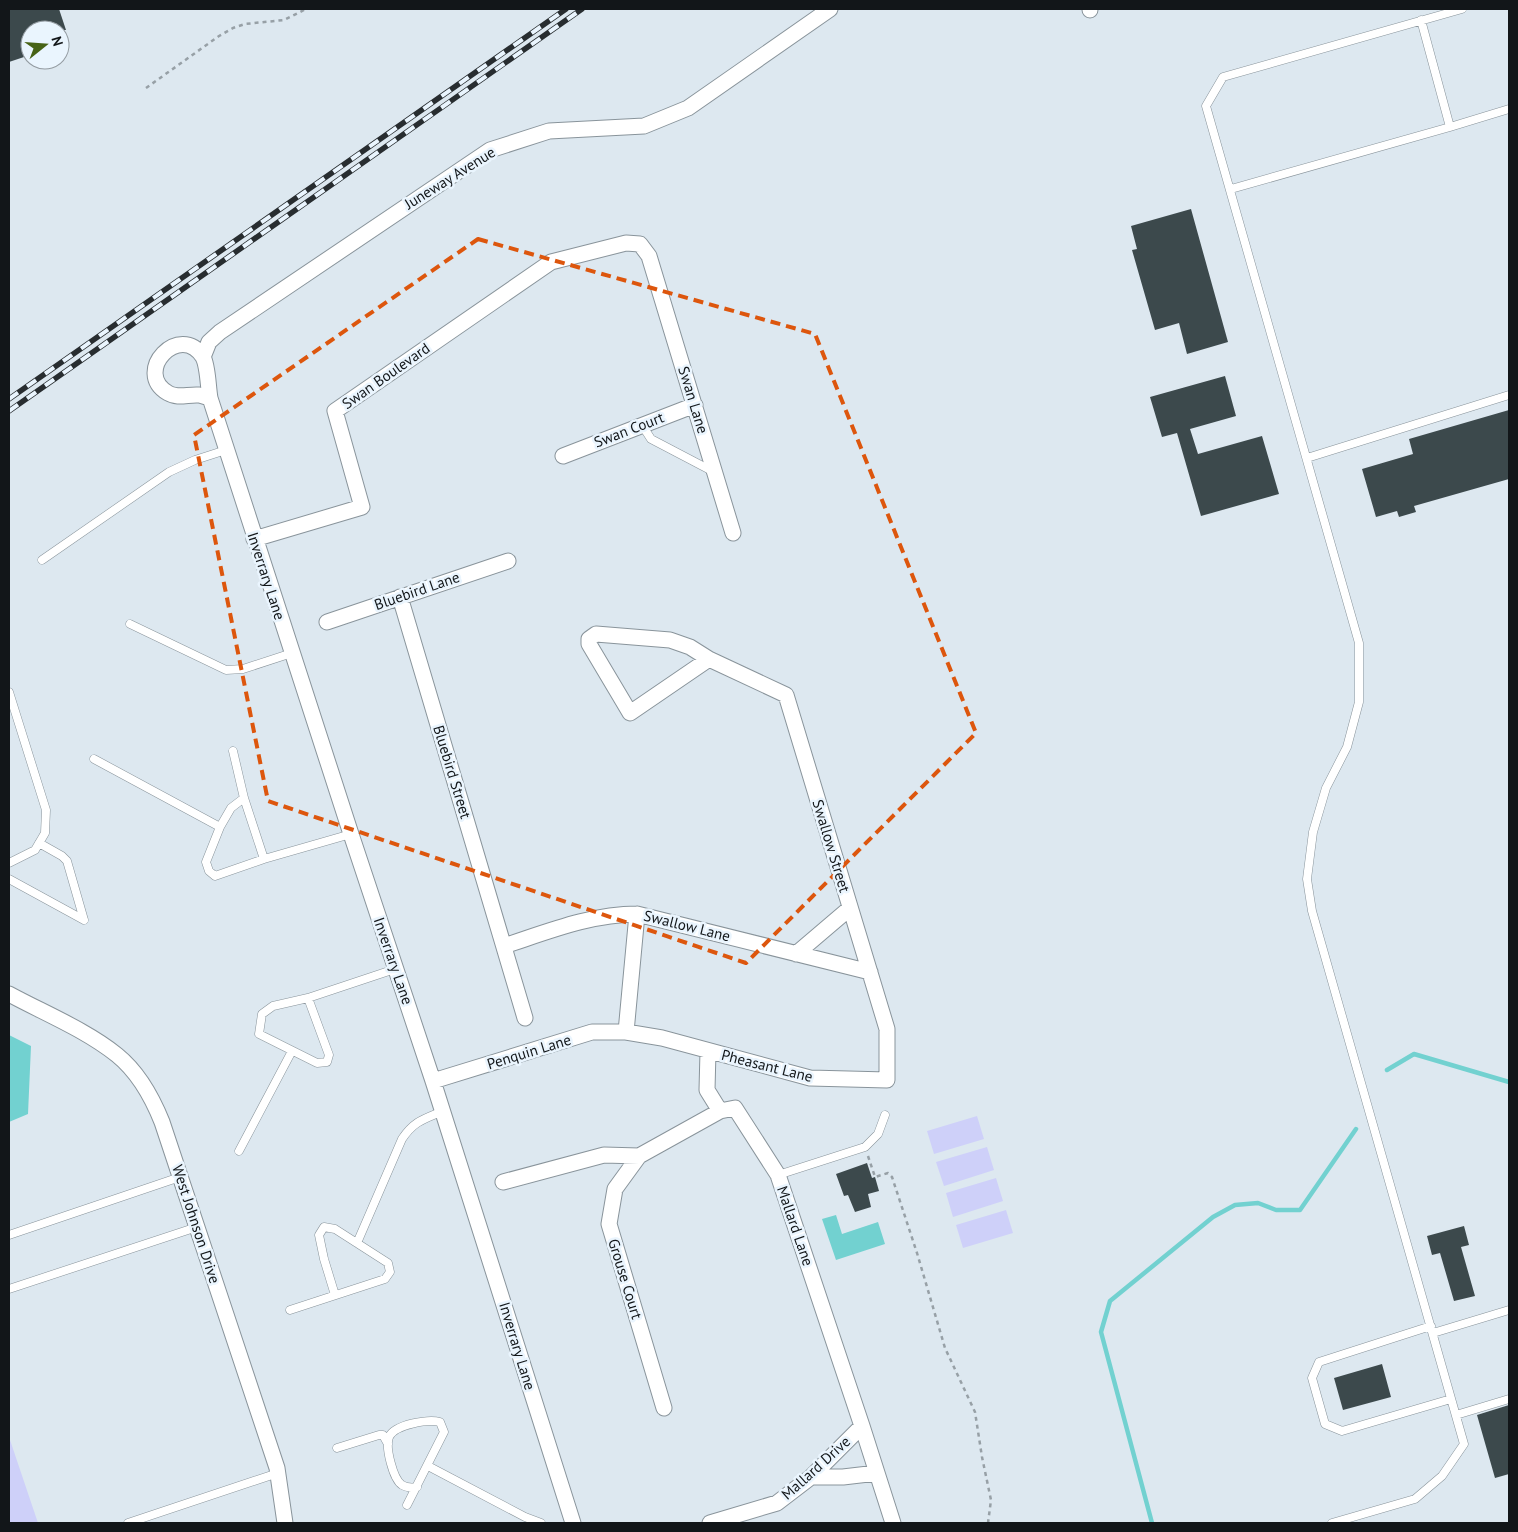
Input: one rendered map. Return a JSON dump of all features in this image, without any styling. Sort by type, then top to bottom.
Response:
[{"type":"street","name":"Juneway Avenue","points":[[203,357],[209,342],[220,332],[490,150],[549,130],[644,126],[688,108],[830,9]]},
{"type":"street","name":"Swan Lane","points":[[512,289],[551,262],[626,243],[640,244],[649,256],[733,532]]},
{"type":"street","name":"Swan Boulevard","points":[[254,539],[362,507],[336,411],[512,289]]},
{"type":"street","points":[[203,357],[197,350],[189,346],[173,346],[163,351],[158,358],[155,368],[156,377],[162,388],[169,394],[177,396],[199,395],[210,398]]},
{"type":"street","name":"Inverrary Lane","points":[[203,357],[206,365],[210,398],[254,539],[395,969],[434,1081],[573,1523]]},
{"type":"street","name":"Swan Court","points":[[563,456],[694,405]]},
{"type":"street","name":"Bluebird Lane","points":[[326,622],[508,561]]},
{"type":"street","name":"Bluebird Street","points":[[400,597],[524,1018]]},
{"type":"street","name":"Swallow Street","points":[[709,659],[630,713],[589,644],[589,639],[596,634],[670,640],[690,647],[709,659],[786,695],[887,1029],[887,1080]]},
{"type":"street","points":[[796,954],[850,908]]},
{"type":"street","name":"Swallow Lane","points":[[504,946],[584,920],[617,914],[637,914],[870,972]]},
{"type":"street","points":[[626,1032],[637,914]]},
{"type":"street","name":"West Johnson Drive","points":[[9,994],[94,1039],[118,1056],[137,1076],[155,1104],[278,1473],[285,1523]]},
{"type":"street","name":"Penquin Lane","points":[[434,1081],[592,1032],[626,1032],[662,1038],[708,1051]]},
{"type":"street","points":[[503,1182],[604,1155],[639,1156],[720,1110],[707,1090],[708,1051]]},
{"type":"street","name":"Pheasant Lane","points":[[708,1051],[810,1078],[887,1080]]},
{"type":"street","name":"Mallard Lane","points":[[720,1110],[735,1108],[778,1175],[893,1523]]},
{"type":"street","name":"Grouse Court","points":[[639,1156],[615,1189],[609,1224],[664,1408]]},
{"type":"street","name":"Mallard Drive","points":[[710,1523],[777,1503],[810,1478],[862,1426]]},
{"type":"street","points":[[810,1478],[842,1478],[877,1473]]},
{"type":"lane","points":[[1332,1523],[1415,1499],[1442,1476],[1464,1444],[1312,911],[1307,879],[1313,832],[1326,788],[1347,747],[1359,702],[1359,643],[1232,189],[1206,106],[1223,77],[1462,9]]},
{"type":"lane","points":[[1421,20],[1450,127]]},
{"type":"lane","points":[[1232,189],[1509,109]]},
{"type":"lane","points":[[1307,458],[1509,395]]},
{"type":"lane","points":[[642,425],[651,440],[715,472]]},
{"type":"lane","points":[[42,560],[170,472],[194,460],[226,450]]},
{"type":"lane","points":[[130,624],[226,670],[243,669],[292,653]]},
{"type":"lane","points":[[9,692],[46,810],[44,833],[35,850],[9,863]]},
{"type":"lane","points":[[233,751],[244,798],[264,859]]},
{"type":"lane","points":[[94,758],[220,827]]},
{"type":"lane","points":[[244,798],[231,808],[220,827],[206,862],[209,871],[215,876],[264,859],[351,834]]},
{"type":"lane","points":[[9,879],[84,920],[67,861],[62,856],[39,843]]},
{"type":"lane","points":[[308,998],[329,1055],[327,1062],[317,1064],[259,1034],[262,1014],[273,1006],[308,998],[395,969]]},
{"type":"lane","points":[[239,1151],[292,1051]]},
{"type":"lane","points":[[356,1243],[402,1139],[418,1121],[443,1111]]},
{"type":"lane","points":[[778,1175],[865,1147],[878,1134],[885,1115]]},
{"type":"lane","points":[[9,1235],[180,1177]]},
{"type":"lane","points":[[9,1289],[197,1227]]},
{"type":"lane","points":[[290,1310],[385,1279],[390,1272],[388,1263],[335,1229],[324,1227],[319,1235],[335,1295]]},
{"type":"lane","points":[[1451,1398],[1342,1431],[1325,1424],[1312,1378],[1319,1362],[1432,1329],[1509,1310]]},
{"type":"lane","points":[[1456,1415],[1509,1398]]},
{"type":"lane","points":[[388,1446],[390,1436],[397,1429],[426,1421],[440,1422],[444,1432],[407,1505]]},
{"type":"lane","points":[[337,1448],[383,1435],[386,1439],[396,1478],[400,1484],[408,1488],[417,1487]]},
{"type":"lane","points":[[428,1466],[525,1517],[541,1523]]},
{"type":"lane","points":[[128,1523],[278,1473]]},
{"type":"path","points":[[146,88],[233,28],[245,24],[284,20],[306,9]]},
{"type":"path","points":[[865,1147],[875,1177],[888,1173],[892,1177],[945,1348],[975,1412],[991,1500],[988,1523]]},
{"type":"highlighted area","points":[[478,239],[815,334],[976,733],[746,963],[268,801],[194,435]]},
{"type":"shaded area","points":[[9,1035],[31,1046],[28,1114],[9,1122]]},
{"type":"shaded area","points":[[977,1116],[984,1139],[934,1154],[927,1131]]},
{"type":"shaded area","points":[[987,1147],[994,1170],[944,1186],[936,1162]]},
{"type":"shaded area","points":[[996,1178],[1003,1201],[953,1217],[946,1193]]},
{"type":"shaded area","points":[[1006,1210],[1013,1233],[963,1248],[956,1225]]},
{"type":"shaded area","points":[[836,1215],[842,1234],[878,1222],[885,1244],[836,1260],[822,1219]]},
{"type":"shaded area","points":[[9,1437],[38,1523],[9,1523]]},
{"type":"building","points":[[9,9],[59,9],[63,20],[20,20],[20,58],[9,62]]},
{"type":"building","points":[[1191,209],[1228,342],[1187,354],[1179,323],[1155,330],[1132,250],[1137,249],[1131,226]]},
{"type":"building","points":[[1225,376],[1236,416],[1190,429],[1198,454],[1262,436],[1279,494],[1201,516],[1177,433],[1162,437],[1150,397]]},
{"type":"building","points":[[1509,410],[1509,479],[1414,506],[1416,512],[1399,517],[1397,511],[1376,517],[1362,469],[1413,454],[1409,439]]},
{"type":"building","points":[[867,1163],[872,1178],[875,1177],[879,1191],[868,1194],[871,1207],[855,1212],[848,1195],[844,1196],[836,1174]]},
{"type":"building","points":[[1464,1226],[1469,1245],[1461,1247],[1475,1296],[1454,1301],[1440,1253],[1432,1255],[1427,1236]]},
{"type":"building","points":[[1382,1364],[1391,1397],[1343,1410],[1334,1378]]},
{"type":"building","points":[[1509,1405],[1509,1474],[1495,1478],[1477,1415]]},
{"type":"waterway","points":[[1387,1070],[1414,1054],[1509,1082]]},
{"type":"waterway","points":[[1152,1523],[1101,1332],[1110,1301],[1213,1217],[1235,1205],[1258,1203],[1276,1210],[1300,1210],[1356,1129]]},
{"type":"railway","points":[[9,399],[566,9]]},
{"type":"railway","points":[[9,411],[582,9]]}]
